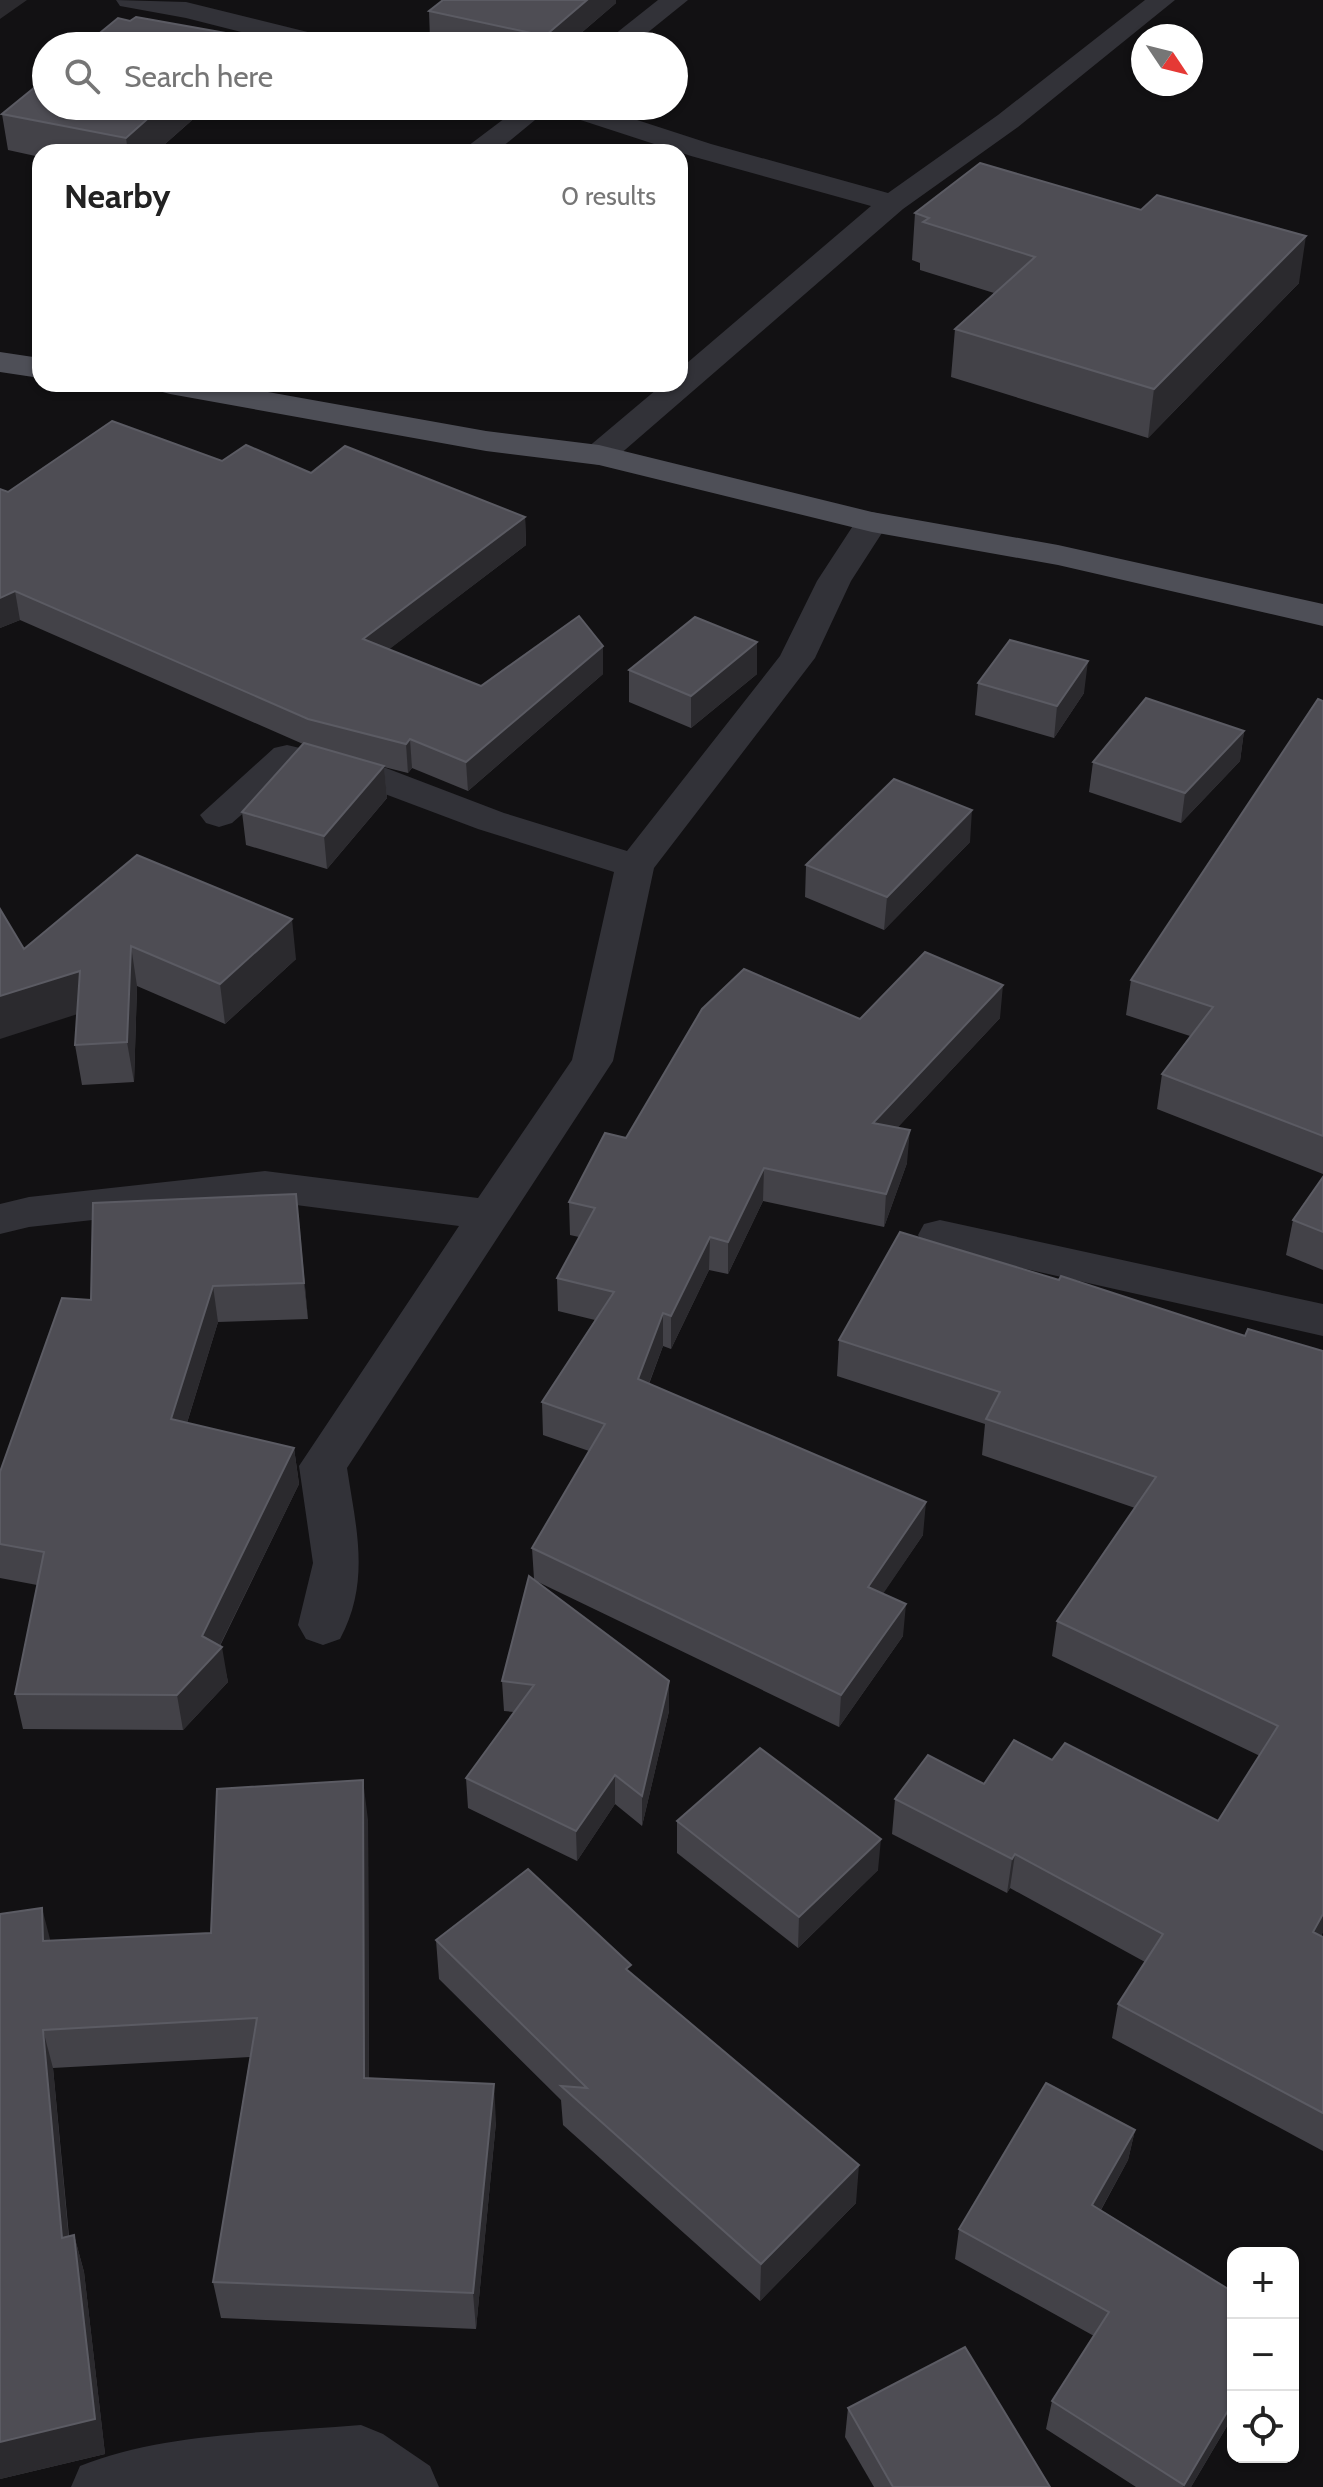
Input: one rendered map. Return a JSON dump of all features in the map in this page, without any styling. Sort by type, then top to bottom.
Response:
[{"type":"main road","points":[[0,362],[32,367]]},
{"type":"main road","points":[[222,392],[486,441],[599,455],[872,522],[1058,555],[1323,615]]},
{"type":"street","points":[[129,0],[194,5],[284,32]]},
{"type":"street","points":[[633,32],[675,0]]},
{"type":"street","points":[[688,379],[893,203],[1008,121],[1162,0]]},
{"type":"street","points":[[489,144],[521,120]]},
{"type":"street","points":[[609,120],[683,144]]},
{"type":"street","points":[[688,146],[893,203]]},
{"type":"street","points":[[599,455],[672,392]]},
{"type":"street","points":[[323,1625],[337,1563],[323,1466],[592,1061],[635,866],[797,658],[834,581],[872,522]]},
{"type":"street","points":[[219,815],[287,756],[373,776],[491,821],[635,866]]},
{"type":"street","points":[[0,1219],[29,1212],[265,1186],[490,1215]]},
{"type":"street","points":[[940,1235],[1323,1320]]},
{"type":"street","points":[[102,2487],[195,2469],[361,2455],[408,2487]]},
{"type":"building","points":[[443,0],[587,0],[550,32],[526,32],[429,11]]},
{"type":"building","points":[[136,17],[220,32],[101,32],[118,18],[130,21]]},
{"type":"building","points":[[32,89],[32,120],[2,114]]},
{"type":"building","points":[[33,120],[146,120],[126,138]]},
{"type":"building","points":[[980,163],[1141,210],[1157,195],[1306,236],[1154,389],[955,329],[1035,257],[923,222],[929,218],[915,213]]},
{"type":"building","points":[[112,421],[222,461],[246,445],[311,473],[345,446],[525,517],[363,639],[481,686],[579,616],[603,646],[466,762],[410,739],[406,744],[308,719],[15,591],[0,598],[0,489],[8,492]]},
{"type":"building","points":[[695,617],[757,642],[691,696],[629,670]]},
{"type":"building","points":[[1010,640],[1088,661],[1057,706],[978,683]]},
{"type":"building","points":[[1146,698],[1244,731],[1185,793],[1093,762]]},
{"type":"building","points":[[1318,699],[1323,701],[1323,1136],[1162,1074],[1213,1007],[1131,980]]},
{"type":"building","points":[[304,743],[384,766],[324,836],[242,812]]},
{"type":"building","points":[[894,779],[972,810],[887,897],[806,865]]},
{"type":"building","points":[[137,855],[292,919],[220,984],[131,946],[127,1042],[75,1045],[80,971],[0,996],[0,909],[24,949]]},
{"type":"building","points":[[925,952],[1003,985],[873,1123],[910,1130],[886,1194],[764,1168],[728,1242],[710,1237],[671,1316],[663,1313],[638,1379],[926,1502],[868,1587],[906,1604],[841,1695],[532,1548],[605,1424],[542,1402],[614,1292],[557,1278],[595,1208],[569,1202],[605,1133],[626,1138],[702,1009],[744,969],[860,1019]]},
{"type":"building","points":[[1323,1177],[1323,1232],[1293,1220]]},
{"type":"building","points":[[296,1194],[304,1283],[213,1286],[171,1419],[294,1448],[202,1636],[222,1647],[177,1695],[15,1694],[44,1552],[0,1544],[0,1472],[62,1298],[91,1300],[93,1203]]},
{"type":"building","points":[[900,1232],[1059,1280],[1061,1276],[1245,1336],[1248,1329],[1323,1351],[1323,1914],[1313,1932],[1323,1937],[1323,2113],[1118,2004],[1163,1934],[1015,1854],[1012,1859],[895,1799],[928,1755],[984,1784],[1014,1740],[1052,1760],[1065,1743],[1218,1821],[1278,1726],[1057,1621],[1156,1477],[986,1419],[1000,1392],[839,1340]]},
{"type":"building","points":[[529,1576],[669,1681],[642,1796],[615,1775],[576,1831],[466,1778],[534,1685],[502,1681]]},
{"type":"building","points":[[760,1748],[881,1839],[799,1917],[677,1821]]},
{"type":"building","points":[[363,1780],[364,2078],[494,2084],[473,2293],[213,2282],[257,2018],[43,2030],[62,2238],[74,2235],[95,2419],[0,2442],[0,1914],[42,1908],[43,1941],[211,1933],[217,1789]]},
{"type":"building","points":[[528,1869],[631,1965],[626,1969],[859,2165],[761,2264],[561,2086],[587,2088],[436,1940]]},
{"type":"building","points":[[1046,2083],[1135,2130],[1092,2205],[1227,2288],[1227,2412],[1184,2485],[1052,2401],[1109,2312],[959,2229]]},
{"type":"building","points":[[965,2347],[1050,2487],[893,2487],[848,2408]]}]
